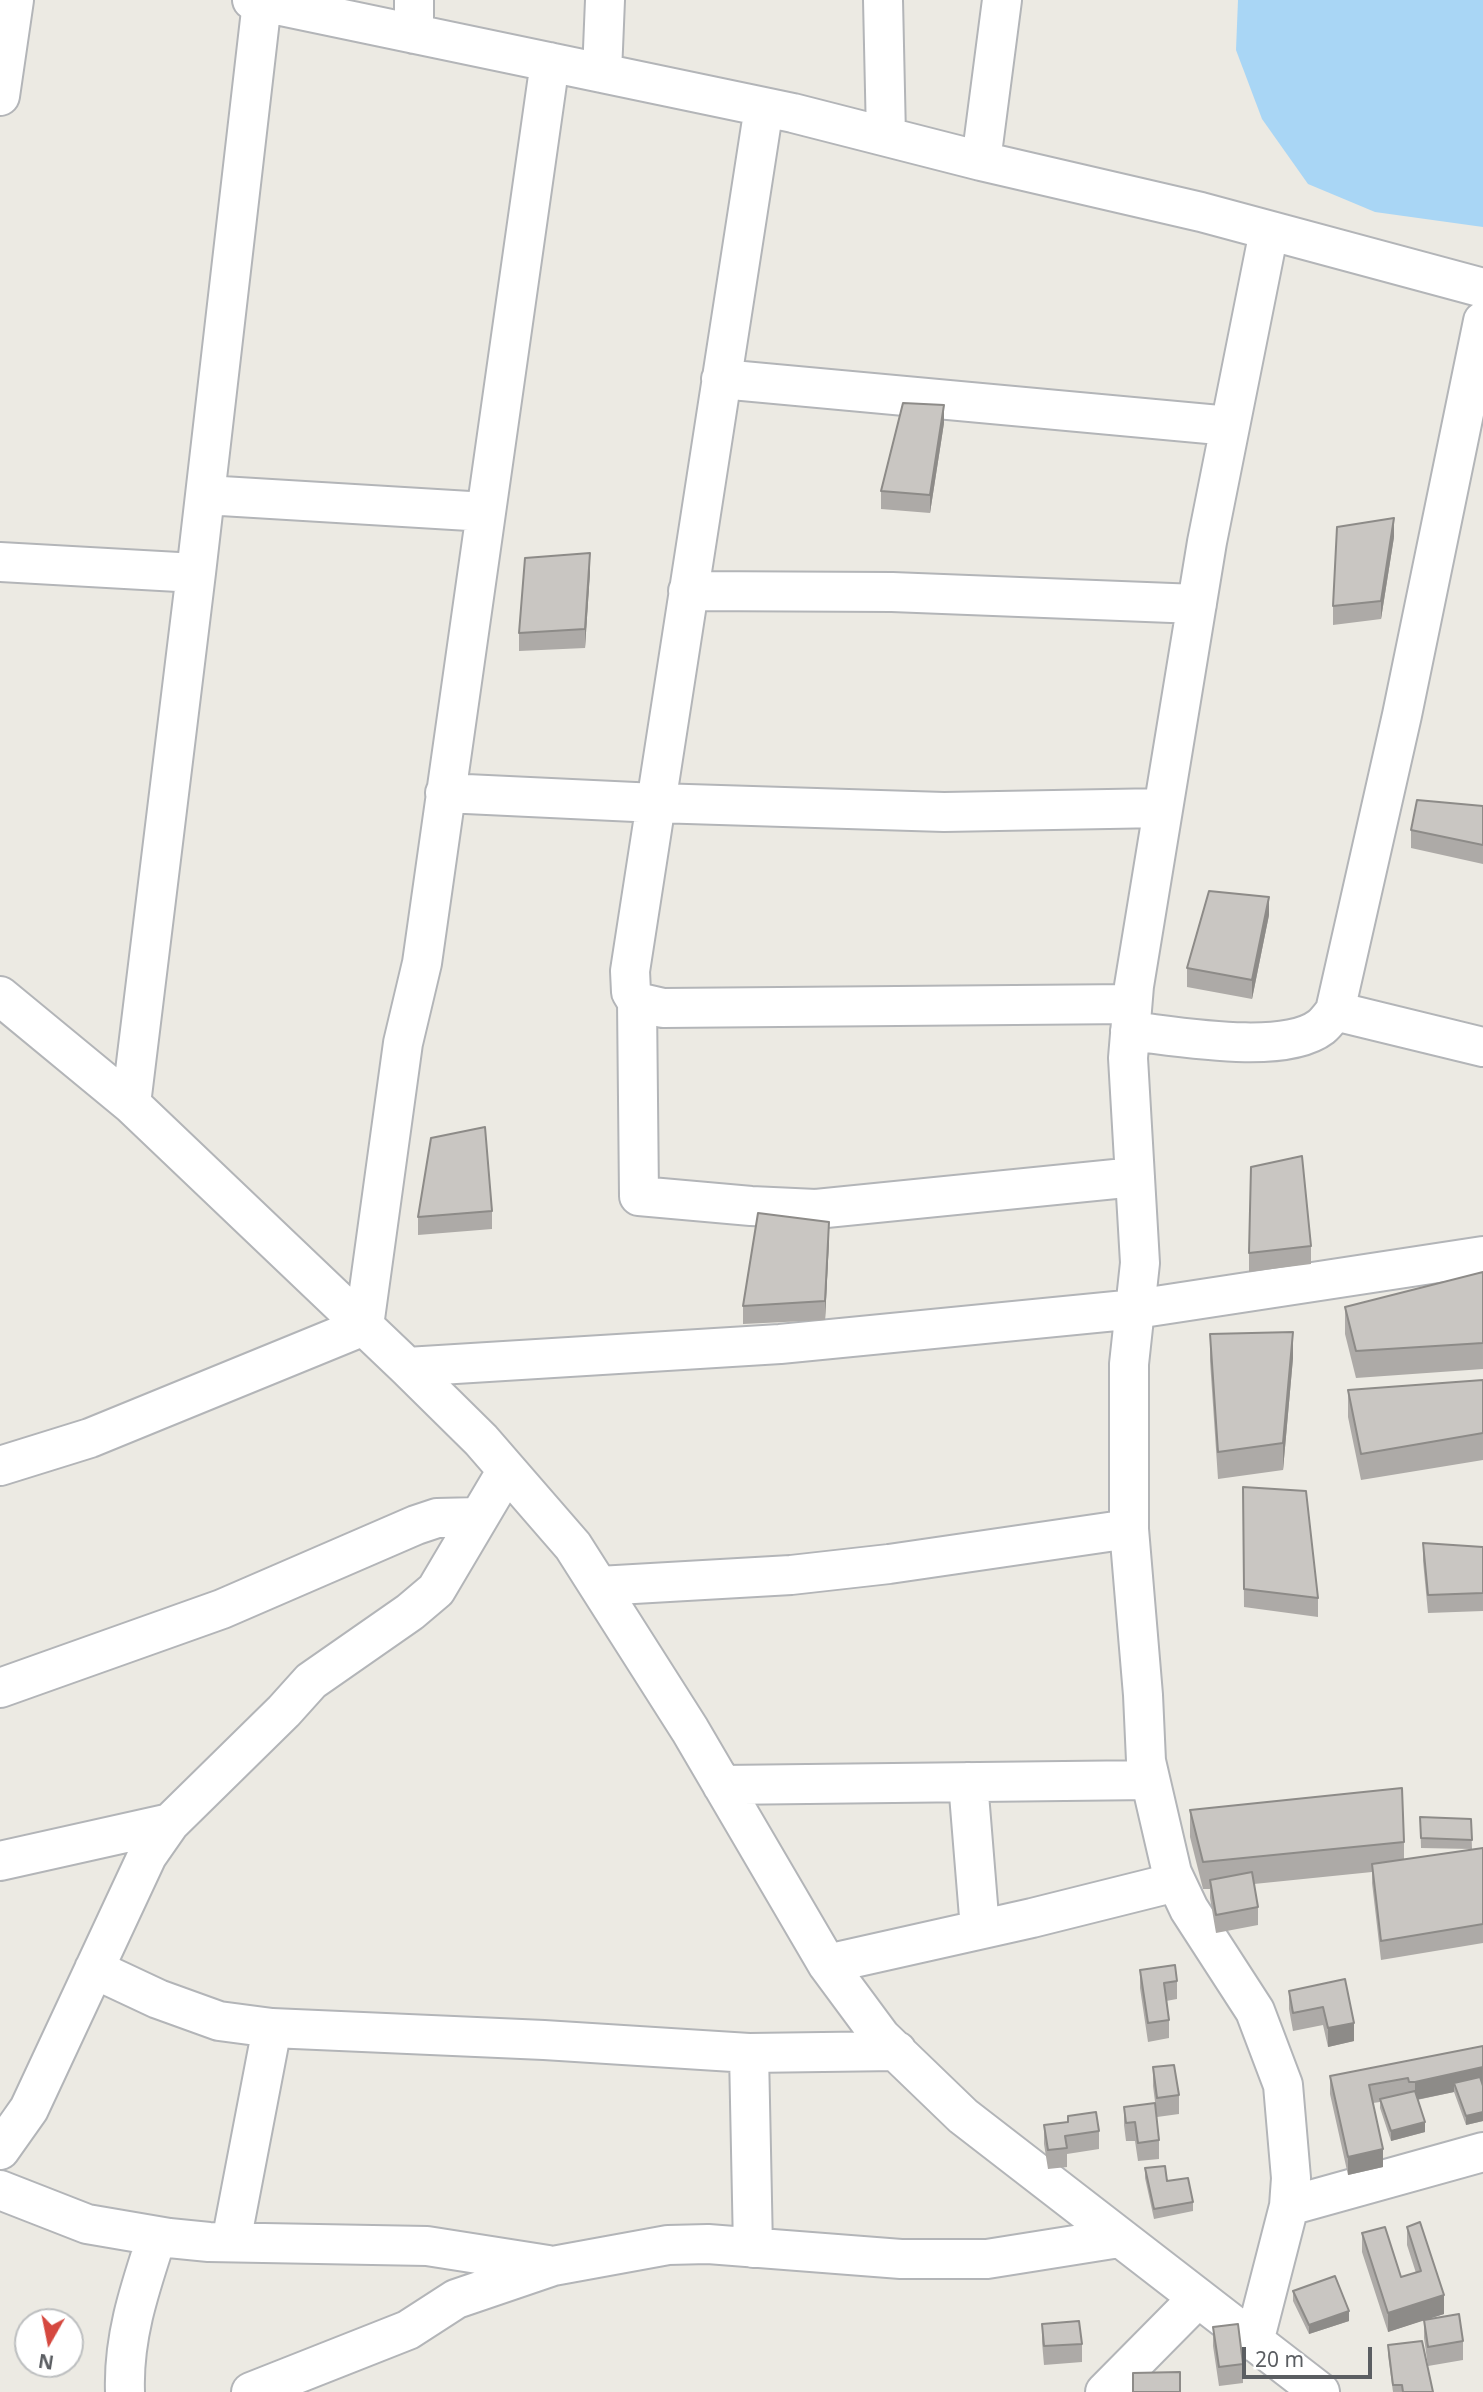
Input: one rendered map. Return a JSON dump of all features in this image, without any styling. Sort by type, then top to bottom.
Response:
[{"type":"street","points":[[0,96],[14,0]]},
{"type":"street","points":[[602,72],[605,0]]},
{"type":"street","points":[[883,0],[886,136]]},
{"type":"street","points":[[981,161],[1002,0]]},
{"type":"street","points":[[131,1104],[205,495],[257,1],[414,17],[550,62],[764,107],[1201,212],[1483,288]]},
{"type":"street","points":[[364,1326],[403,1043],[422,963],[550,62]]},
{"type":"street","points":[[764,107],[630,971],[631,992],[638,1002],[639,1196],[816,1209],[1135,1177]]},
{"type":"street","points":[[1254,2342],[1289,2206],[1292,2178],[1283,2085],[1255,2011],[1189,1909],[1172,1873],[1146,1761],[1129,1529],[1129,1364],[1140,1263],[1128,1058],[1131,1017],[1197,604],[1269,231]]},
{"type":"street","points":[[638,1002],[663,1008],[1131,1017],[1237,1042],[1295,1039],[1321,1028],[1335,1011],[1402,715],[1483,321]]},
{"type":"street","points":[[721,379],[1230,426]]},
{"type":"street","points":[[205,495],[486,512]]},
{"type":"street","points":[[0,562],[196,573]]},
{"type":"street","points":[[688,591],[892,592],[1197,604]]},
{"type":"street","points":[[445,793],[944,812],[1163,807]]},
{"type":"street","points":[[0,996],[131,1104],[407,1367],[481,1440],[573,1546],[690,1730],[827,1964],[881,2037],[963,2116],[1320,2392]]},
{"type":"street","points":[[1335,1011],[1483,1048]]},
{"type":"street","points":[[407,1367],[780,1344],[1136,1309],[1483,1256]]},
{"type":"street","points":[[0,1466],[90,1438],[364,1326]]},
{"type":"street","points":[[0,2150],[12,2115],[94,1969],[147,1856],[170,1823],[311,1681],[410,1612],[436,1590],[507,1470]]},
{"type":"street","points":[[0,1688],[222,1609],[426,1521],[437,1518],[479,1517]]},
{"type":"street","points":[[599,1586],[791,1575],[888,1564],[1129,1529]]},
{"type":"street","points":[[722,1785],[1150,1780]]},
{"type":"street","points":[[968,1783],[980,1929]]},
{"type":"street","points":[[0,1861],[170,1823]]},
{"type":"street","points":[[827,1964],[1176,1882]]},
{"type":"street","points":[[94,1969],[158,1999],[219,2021],[271,2028],[544,2040],[749,2053],[897,2051]]},
{"type":"street","points":[[231,2242],[271,2028]]},
{"type":"street","points":[[749,2053],[752,2248]]},
{"type":"street","points":[[1289,2206],[1483,2152]]},
{"type":"street","points":[[0,2190],[87,2224],[157,2236],[231,2242],[427,2246],[553,2266]]},
{"type":"street","points":[[125,2392],[124,2364],[132,2314],[157,2236]]},
{"type":"street","points":[[251,2392],[290,2384],[408,2330],[456,2299],[553,2266],[668,2245],[901,2259],[987,2259],[1119,2238]]},
{"type":"street","points":[[1105,2392],[1198,2298]]},
{"type":"water","points":[[1238,0],[1483,0],[1483,227],[1375,212],[1308,184],[1262,119],[1236,50]]},
{"type":"building","points":[[903,403],[944,405],[930,495],[881,491]]},
{"type":"building","points":[[1394,518],[1381,601],[1333,606],[1337,527]]},
{"type":"building","points":[[590,553],[585,629],[519,633],[525,558]]},
{"type":"building","points":[[1417,800],[1483,806],[1483,845],[1411,830]]},
{"type":"building","points":[[1209,891],[1269,897],[1252,980],[1187,968]]},
{"type":"building","points":[[485,1127],[492,1211],[418,1217],[431,1138]]},
{"type":"building","points":[[1302,1156],[1311,1246],[1249,1253],[1251,1167]]},
{"type":"building","points":[[758,1213],[829,1222],[825,1301],[743,1306]]},
{"type":"building","points":[[1483,1272],[1483,1343],[1356,1351],[1345,1307]]},
{"type":"building","points":[[1293,1332],[1283,1443],[1218,1452],[1210,1334]]},
{"type":"building","points":[[1483,1380],[1483,1433],[1361,1454],[1348,1390]]},
{"type":"building","points":[[1243,1487],[1306,1491],[1318,1598],[1244,1589]]},
{"type":"building","points":[[1423,1543],[1483,1547],[1483,1593],[1428,1595]]},
{"type":"building","points":[[1402,1788],[1404,1842],[1203,1862],[1190,1810]]},
{"type":"building","points":[[1420,1817],[1471,1819],[1472,1840],[1421,1838]]},
{"type":"building","points":[[1483,1848],[1483,1924],[1381,1941],[1372,1864]]},
{"type":"building","points":[[1252,1872],[1258,1907],[1216,1915],[1210,1880]]},
{"type":"building","points":[[1175,1965],[1177,1981],[1164,1983],[1169,2020],[1148,2023],[1140,1970]]},
{"type":"building","points":[[1345,1979],[1354,2023],[1328,2028],[1323,2007],[1293,2013],[1289,1991]]},
{"type":"building","points":[[1483,2046],[1483,2067],[1415,2082],[1409,2082],[1408,2078],[1369,2085],[1383,2149],[1348,2157],[1330,2076]]},
{"type":"building","points":[[1174,2065],[1179,2095],[1157,2098],[1153,2067]]},
{"type":"building","points":[[1480,2077],[1483,2086],[1483,2112],[1466,2116],[1454,2083]]},
{"type":"building","points":[[1415,2091],[1425,2122],[1391,2131],[1380,2099]]},
{"type":"building","points":[[1155,2103],[1159,2140],[1138,2143],[1135,2122],[1126,2123],[1124,2107]]},
{"type":"building","points":[[1096,2112],[1099,2131],[1065,2136],[1067,2148],[1048,2150],[1044,2125],[1068,2122],[1068,2116]]},
{"type":"building","points":[[1165,2166],[1167,2181],[1188,2178],[1193,2202],[1154,2209],[1145,2168]]},
{"type":"building","points":[[1420,2222],[1444,2295],[1388,2313],[1362,2233],[1385,2227],[1401,2277],[1421,2271],[1407,2227]]},
{"type":"building","points":[[1335,2276],[1349,2311],[1309,2325],[1293,2291]]},
{"type":"building","points":[[1459,2314],[1463,2341],[1428,2347],[1424,2320]]},
{"type":"building","points":[[1079,2321],[1082,2344],[1044,2346],[1042,2324]]},
{"type":"building","points":[[1238,2324],[1243,2364],[1219,2367],[1213,2327]]},
{"type":"building","points":[[1422,2341],[1433,2392],[1403,2392],[1402,2385],[1393,2385],[1388,2345]]},
{"type":"building","points":[[1180,2372],[1180,2392],[1133,2392],[1133,2373]]}]
